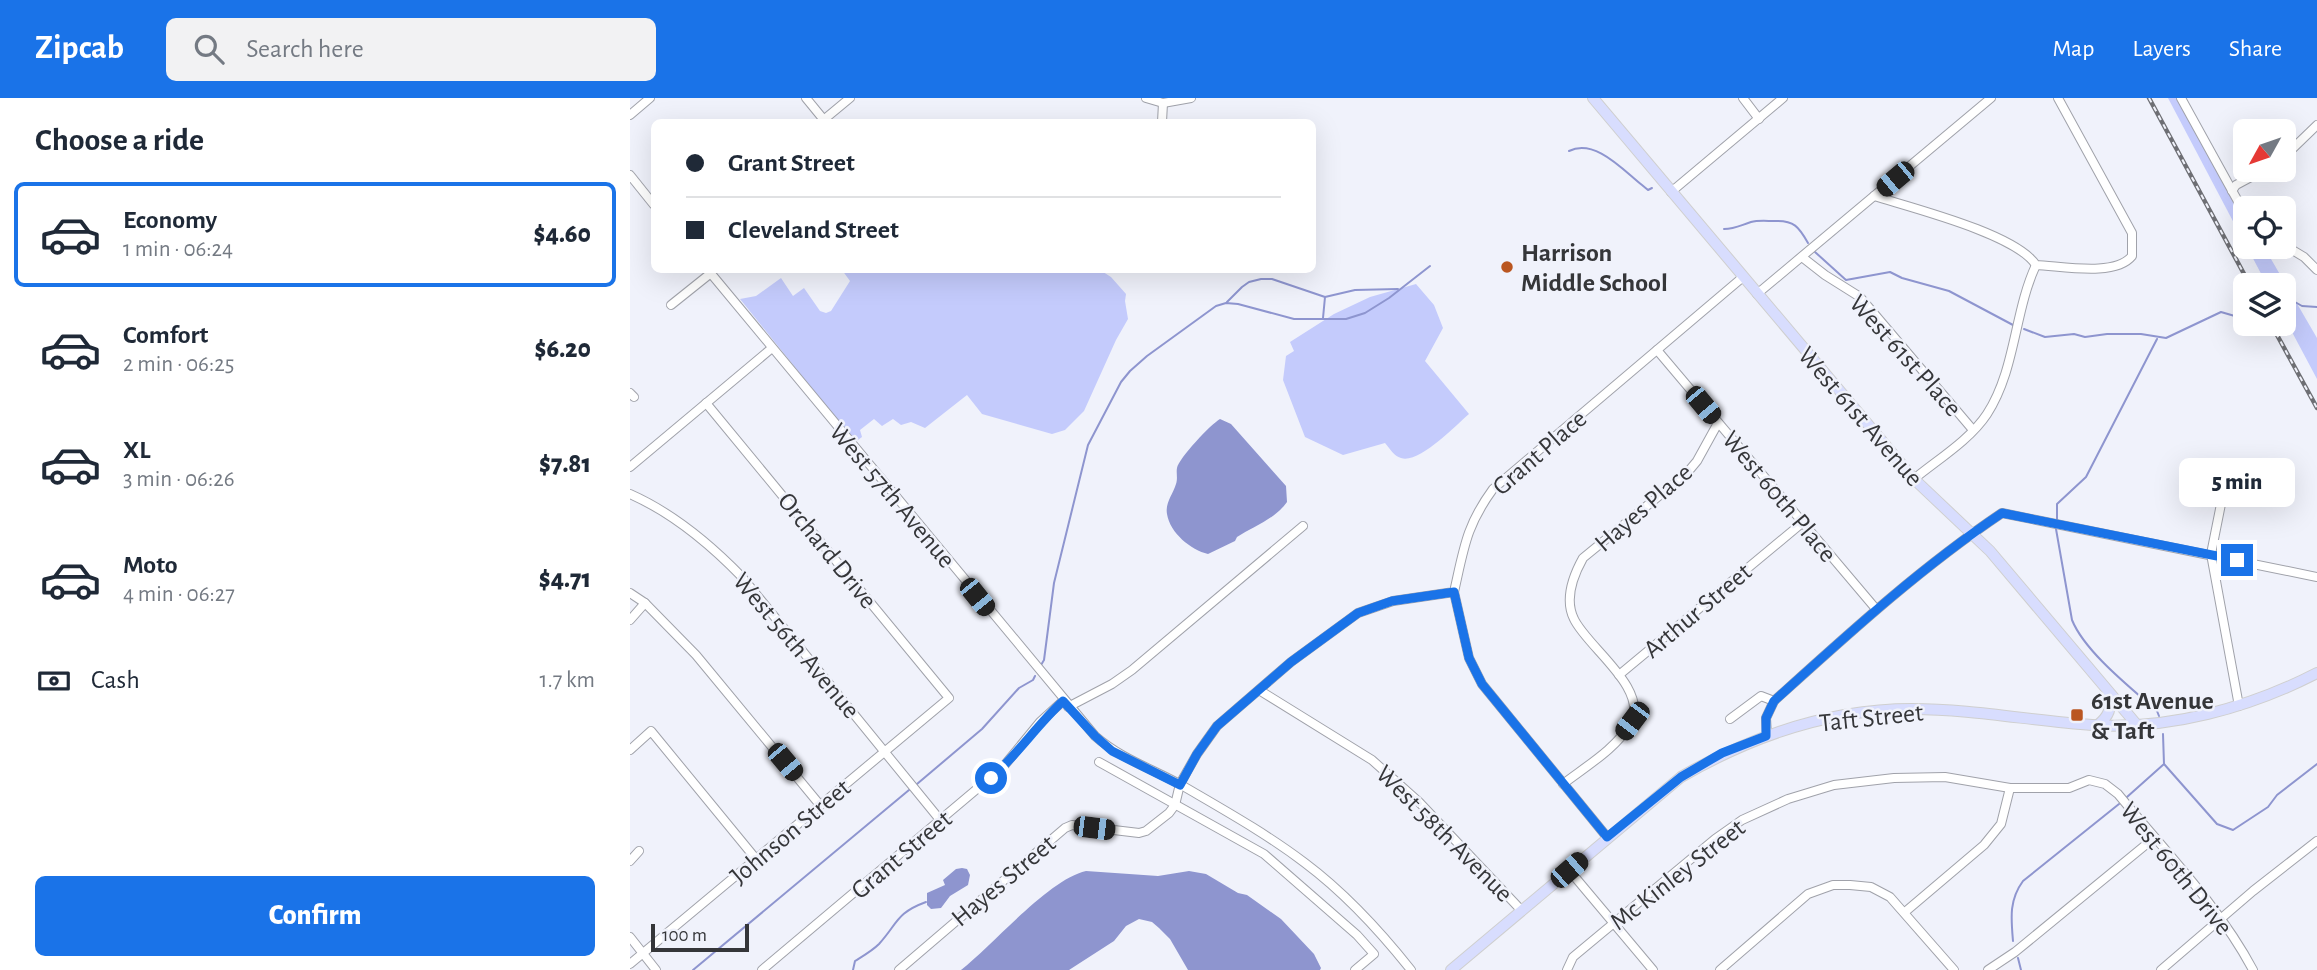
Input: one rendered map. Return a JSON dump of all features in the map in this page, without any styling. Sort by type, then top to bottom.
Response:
[{"type":"main road","name":"West 61st Avenue","points":[[1593,98],[1913,480],[1990,551],[2137,725]]},
{"type":"main road","name":"Taft Street","points":[[1451,970],[1681,777],[1722,753],[1766,736],[1840,715],[1912,709],[1964,711],[2097,725],[2137,725],[2239,706],[2317,673]]},
{"type":"main road","points":[[2097,725],[2106,719],[2109,711],[2109,691]]},
{"type":"street","points":[[630,115],[650,98]]},
{"type":"street","points":[[806,98],[822,119]]},
{"type":"street","points":[[825,119],[850,98]]},
{"type":"street","points":[[1146,98],[1163,103],[1191,98]]},
{"type":"street","points":[[1743,98],[1759,119]]},
{"type":"street","points":[[1671,192],[1783,98]]},
{"type":"street","points":[[1757,294],[1991,98]]},
{"type":"street","points":[[2036,265],[2111,269],[2126,264],[2132,256],[2132,233],[2058,98]]},
{"type":"street","points":[[2181,98],[2235,196]]},
{"type":"street","points":[[1162,119],[1163,103]]},
{"type":"street","points":[[2296,145],[2317,125]]},
{"type":"street","points":[[630,175],[651,201]]},
{"type":"street","points":[[2232,191],[2242,182]]},
{"type":"street","points":[[1874,196],[1971,226],[2029,254],[2036,265]]},
{"type":"street","points":[[2296,252],[2317,270]]},
{"type":"street","name":"West 61st Place","points":[[1802,257],[1860,298],[1973,430]]},
{"type":"street","points":[[1913,480],[1973,430],[1997,396],[2019,326],[2026,287],[2036,265]]},
{"type":"street","points":[[671,305],[707,273]]},
{"type":"street","name":"West 57th Avenue","points":[[711,273],[1095,736],[1112,751],[1180,785],[1306,863],[1364,918],[1411,970]]},
{"type":"street","name":"Grant Place","points":[[1454,592],[1466,537],[1476,513],[1493,489],[1743,277]]},
{"type":"street","points":[[630,467],[772,348]]},
{"type":"street","name":"West 60th Place","points":[[1657,351],[1876,609]]},
{"type":"street","name":"Orchard Drive","points":[[706,403],[949,698]]},
{"type":"street","name":"Hayes Place","points":[[1619,675],[1574,620],[1570,601],[1574,574],[1583,558],[1686,473],[1697,461],[1718,423]]},
{"type":"street","name":"West 56th Avenue","points":[[630,494],[681,523],[714,548],[741,577],[941,821]]},
{"type":"street","points":[[2221,504],[2210,554],[2239,706]]},
{"type":"street","points":[[1766,736],[1766,718],[1774,701],[1876,609],[1971,533],[2002,513],[2317,577]]},
{"type":"street","name":"Arthur Street","points":[[1563,784],[1620,737],[1632,721],[1635,707],[1619,675],[1802,523]]},
{"type":"street","name":"Grant Street","points":[[762,970],[1003,767],[1040,722],[1066,704],[1112,684],[1132,670],[1303,526]]},
{"type":"street","points":[[1175,805],[1180,785],[1217,726],[1291,662],[1358,613],[1392,601],[1454,592],[1469,658],[1482,684],[1607,837]]},
{"type":"street","points":[[630,593],[645,603],[696,655],[820,805]]},
{"type":"street","points":[[630,620],[645,603]]},
{"type":"street","name":"West 58th Avenue","points":[[1259,690],[1373,760],[1419,802],[1522,911]]},
{"type":"street","points":[[1730,719],[1761,696],[1774,701]]},
{"type":"street","name":"Johnson Street","points":[[630,964],[949,698]]},
{"type":"street","points":[[630,750],[651,731],[756,859]]},
{"type":"street","points":[[1100,762],[1264,854],[1357,935],[1374,954],[1355,970]]},
{"type":"street","name":"Mc Kinley Street","points":[[1567,970],[1573,957],[1715,839],[1742,820],[1788,799],[1834,785],[1894,778],[1945,777],[2010,788],[2069,788],[2089,780]]},
{"type":"street","name":"West 60th Drive","points":[[2089,780],[2105,784],[2118,794],[2221,919],[2253,970]]},
{"type":"street","points":[[1905,912],[1984,845],[2001,824],[2010,788]]},
{"type":"street","name":"Hayes Street","points":[[899,970],[1065,828],[1072,825],[1139,833],[1146,831],[1175,805]]},
{"type":"street","points":[[1988,970],[2032,939],[2154,838]]},
{"type":"street","points":[[2161,970],[2253,891],[2317,841]]},
{"type":"street","points":[[630,861],[639,851]]},
{"type":"street","points":[[1569,870],[1653,970]]},
{"type":"street","points":[[1720,970],[1808,894],[1833,885],[1871,887],[1890,897],[1954,970]]},
{"type":"street","points":[[630,937],[656,970]]},
{"type":"shaded area","points":[[2168,98],[2181,98],[2235,196],[2233,221]]},
{"type":"shaded area","points":[[2253,259],[2271,259],[2279,273],[2261,273]]},
{"type":"shaded area","points":[[844,273],[1105,273],[1126,294],[1128,319],[1084,411],[1065,430],[1052,434],[982,414],[967,395],[925,428],[911,422],[901,425],[893,419],[882,426],[874,419],[860,430],[862,437],[855,442],[740,299],[756,296],[781,278],[793,296],[804,288],[820,311],[826,313],[831,311],[850,281]]},
{"type":"shaded area","points":[[1416,284],[1434,305],[1443,328],[1425,361],[1469,414],[1427,450],[1409,458],[1396,456],[1385,443],[1343,455],[1305,437],[1283,380],[1286,356],[1294,351],[1290,342],[1334,314],[1370,297]]},
{"type":"shaded area","points":[[2296,302],[2317,338],[2317,379],[2294,336]]},
{"type":"shaded area","points":[[1220,419],[1231,424],[1286,486],[1287,502],[1264,522],[1237,537],[1235,541],[1208,554],[1188,545],[1177,534],[1169,521],[1167,510],[1176,484],[1179,463]]},
{"type":"shaded area","points":[[956,869],[967,869],[970,875],[968,885],[950,896],[941,908],[931,909],[927,905],[927,893],[945,885],[943,880]]},
{"type":"shaded area","points":[[1086,871],[1158,876],[1189,871],[1206,874],[1238,893],[1247,895],[1281,919],[1314,954],[1321,968],[1188,970],[1170,939],[1152,922],[1139,919],[1126,926],[1114,941],[1069,970],[961,970],[1055,886]]},
{"type":"waterway","points":[[1569,151],[1579,148],[1599,152],[1648,190],[1652,188]]},
{"type":"waterway","points":[[1724,229],[1757,221],[1781,221],[1791,223],[1799,229],[1808,243]]},
{"type":"waterway","points":[[1815,252],[1846,280],[1890,272],[1949,291],[2013,325]]},
{"type":"waterway","points":[[1041,665],[1044,660],[1054,583],[1088,445],[1121,382],[1130,371],[1216,306],[1238,304],[1294,319],[1346,319],[1365,313],[1389,298],[1430,266]]},
{"type":"waterway","points":[[1227,302],[1249,282],[1261,279],[1272,279],[1325,297],[1355,290],[1398,289]]},
{"type":"waterway","points":[[1323,318],[1325,297]]},
{"type":"waterway","points":[[2296,303],[2302,306],[2317,307]]},
{"type":"waterway","points":[[2024,329],[2045,337],[2141,334],[2166,338],[2221,312],[2233,316]]},
{"type":"waterway","points":[[2057,519],[2057,504],[2086,477],[2157,339]]},
{"type":"waterway","points":[[2056,529],[2072,620],[2078,632],[2098,657],[2157,711],[2159,716]]},
{"type":"waterway","points":[[917,784],[982,729],[1019,688],[1035,676]]},
{"type":"waterway","points":[[2127,797],[2164,764],[2163,734]]},
{"type":"waterway","points":[[2164,764],[2217,824],[2233,830],[2268,807],[2277,795],[2317,764]]},
{"type":"waterway","points":[[693,970],[909,790]]},
{"type":"waterway","points":[[2013,941],[2013,902],[2023,881],[2119,804]]},
{"type":"waterway","points":[[853,970],[855,961],[879,944],[898,919],[926,902]]},
{"type":"waterway","points":[[2018,958],[2021,970]]},
{"type":"railway","points":[[2149,98],[2244,273]]},
{"type":"railway","points":[[2278,336],[2317,408]]},
{"type":"place","name":"Harrison Middle School","points":[[1507,267]]},
{"type":"place","name":"61st Avenue & Taft","points":[[2077,715]]},
{"type":"route","points":[[991,778],[1040,722],[1063,701],[1112,751],[1180,785],[1217,726],[1291,662],[1358,613],[1392,601],[1454,592],[1469,658],[1482,684],[1607,837],[1681,777],[1722,753],[1766,736],[1766,718],[1774,701],[1876,609],[1971,533],[2002,513],[2237,560]]}]
